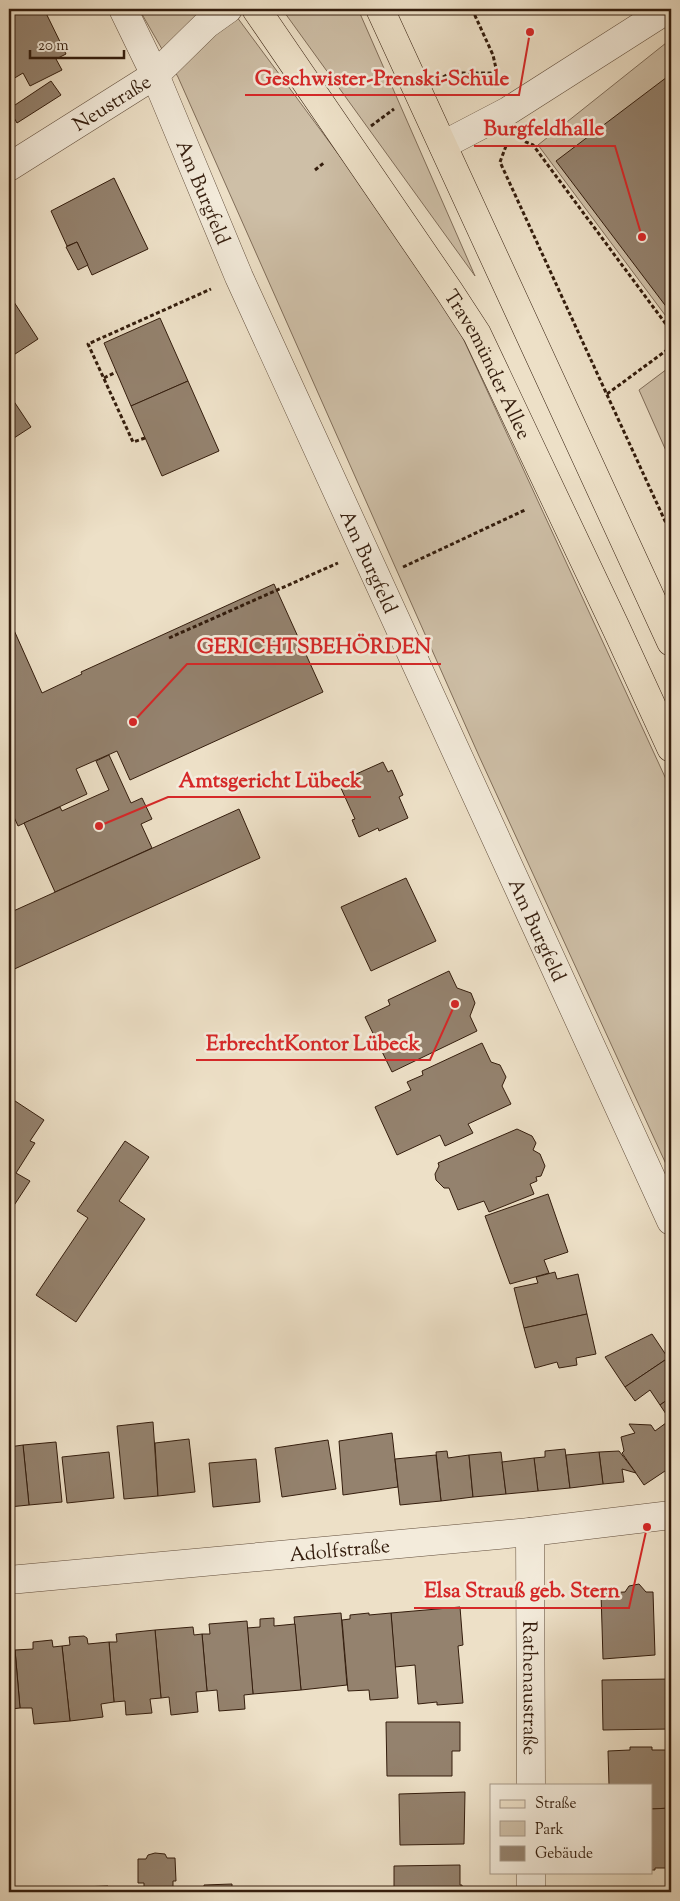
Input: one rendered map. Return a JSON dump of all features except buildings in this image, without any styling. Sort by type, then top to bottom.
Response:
[{"type":"main road","name":"Travemünder Allee","points":[[256,9],[450,291],[477,334],[671,748]]},
{"type":"main road","points":[[380,9],[671,642]]},
{"type":"street","name":"Am Burgfeld","points":[[123,9],[155,76],[239,277],[671,1221]]},
{"type":"street","name":"Neustraße","points":[[9,167],[155,76],[207,24],[228,9]]},
{"type":"street","points":[[444,145],[509,123],[668,9]]},
{"type":"street","name":"Adolfstraße","points":[[9,1580],[530,1532],[671,1515]]},
{"type":"street","name":"Rathenaustraße","points":[[530,1532],[531,1784]]},
{"type":"street","points":[[531,1874],[531,1892]]},
{"type":"path","points":[[472,9],[493,55],[497,73]]},
{"type":"path","points":[[671,331],[533,145],[509,123],[500,162],[671,534]]},
{"type":"path","points":[[145,438],[133,442],[88,344],[239,277]]},
{"type":"path","points":[[607,394],[671,348]]},
{"type":"path","points":[[104,378],[116,372]]},
{"type":"path","points":[[378,580],[525,510]]},
{"type":"path","points":[[169,638],[365,552]]},
{"type":"green space","points":[[139,9],[231,9],[444,297],[671,790],[671,1175],[479,756],[178,77]]},
{"type":"green space","points":[[282,9],[358,9],[475,276]]},
{"type":"green space","points":[[671,39],[671,323],[538,145]]},
{"type":"green space","points":[[671,366],[671,462],[639,390]]},
{"type":"place","name":"Geschwister-Prenski-Schule","points":[[530,32]]},
{"type":"place","name":"Burgfeldhalle","points":[[642,237]]},
{"type":"place","name":"GERICHTSBEHÖRDEN","points":[[133,722]]},
{"type":"place","name":"Amtsgericht Lübeck","points":[[99,826]]},
{"type":"place","name":"ErbrechtKontor Lübeck","points":[[455,1004]]},
{"type":"place","name":"Elsa Strauß geb. Stern","points":[[647,1527]]}]
